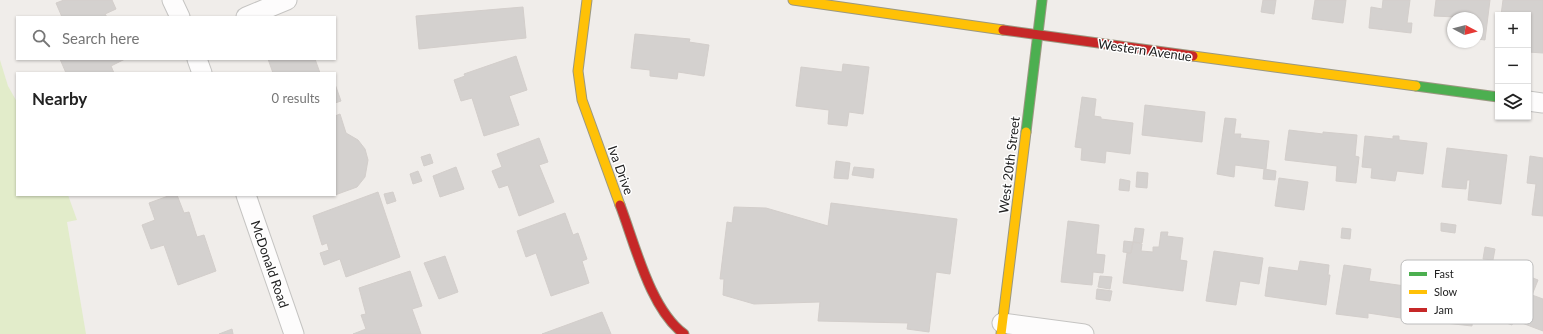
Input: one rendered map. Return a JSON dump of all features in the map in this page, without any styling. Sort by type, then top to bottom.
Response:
[{"type":"street","points":[[172,0],[180,16]]},
{"type":"street","points":[[248,16],[287,0]]},
{"type":"street","name":"Iva Drive","points":[[587,0],[578,71],[582,100],[653,295],[663,314],[674,327],[684,334]]},
{"type":"street","name":"Western Avenue","points":[[793,0],[1038,35],[1495,97]]},
{"type":"street","name":"West 20th Street","points":[[1001,329],[1042,0]]},
{"type":"street","points":[[197,60],[202,72]]},
{"type":"street","points":[[1531,101],[1543,103]]},
{"type":"street","name":"McDonald Road","points":[[246,196],[294,334]]},
{"type":"street","points":[[1001,329],[1084,334]]},
{"type":"green space","points":[[0,60],[8,86],[16,100],[16,196],[68,196],[77,220],[67,222],[86,334],[0,334]]},
{"type":"building","points":[[64,0],[112,0],[116,9],[105,14],[106,16],[62,16],[56,3]]},
{"type":"building","points":[[1263,0],[1276,0],[1274,14],[1261,12]]},
{"type":"building","points":[[1315,0],[1346,0],[1343,23],[1312,19]]},
{"type":"building","points":[[1383,0],[1410,0],[1407,23],[1412,23],[1411,33],[1369,28],[1371,7],[1382,9]]},
{"type":"building","points":[[1436,0],[1490,0],[1485,40],[1483,40],[1483,12],[1447,12],[1447,17],[1434,16]]},
{"type":"building","points":[[1503,0],[1543,0],[1543,53],[1531,52],[1531,12],[1501,12]]},
{"type":"building","points":[[523,7],[526,38],[419,49],[416,16]]},
{"type":"building","points":[[635,34],[690,39],[689,42],[709,45],[704,76],[678,72],[677,79],[650,76],[650,70],[631,68]]},
{"type":"building","points":[[516,56],[527,90],[509,96],[519,125],[484,136],[472,98],[461,101],[454,80],[465,76],[464,74]]},
{"type":"building","points":[[60,60],[123,60],[111,66],[114,72],[66,72]]},
{"type":"building","points":[[268,60],[315,60],[320,72],[273,72]]},
{"type":"building","points":[[843,64],[869,67],[863,114],[849,112],[847,126],[828,124],[829,110],[796,106],[801,67],[842,72]]},
{"type":"building","points":[[336,87],[341,101],[336,103]]},
{"type":"building","points":[[1082,97],[1096,99],[1094,116],[1101,117],[1101,119],[1133,123],[1130,154],[1106,151],[1105,163],[1081,160],[1082,148],[1075,147]]},
{"type":"building","points":[[1145,105],[1205,112],[1202,142],[1142,135]]},
{"type":"building","points":[[340,114],[346,133],[358,140],[365,149],[368,160],[365,177],[357,187],[336,195],[336,116]]},
{"type":"building","points":[[1225,118],[1236,119],[1234,134],[1241,134],[1240,138],[1269,141],[1266,169],[1235,165],[1234,177],[1217,174]]},
{"type":"building","points":[[1289,130],[1323,134],[1323,132],[1357,135],[1355,156],[1359,157],[1356,183],[1336,181],[1337,166],[1285,160]]},
{"type":"building","points":[[1365,136],[1393,139],[1393,136],[1399,136],[1399,140],[1427,143],[1423,174],[1397,171],[1395,181],[1371,178],[1372,168],[1362,167]]},
{"type":"building","points":[[539,138],[548,162],[539,165],[554,202],[519,216],[508,185],[499,188],[492,171],[502,167],[497,154]]},
{"type":"building","points":[[1447,148],[1507,155],[1501,204],[1468,200],[1470,180],[1467,180],[1466,189],[1442,187]]},
{"type":"building","points":[[430,154],[433,163],[424,166],[421,157]]},
{"type":"building","points":[[1530,156],[1543,158],[1543,216],[1532,215],[1536,184],[1527,183]]},
{"type":"building","points":[[836,161],[850,163],[848,179],[834,178]]},
{"type":"building","points":[[456,167],[464,189],[440,197],[433,176]]},
{"type":"building","points":[[854,167],[874,169],[873,178],[852,175]]},
{"type":"building","points":[[1264,169],[1276,171],[1275,180],[1263,179]]},
{"type":"building","points":[[418,171],[422,181],[413,184],[410,174]]},
{"type":"building","points":[[1137,172],[1148,173],[1147,188],[1136,187]]},
{"type":"building","points":[[1279,178],[1308,182],[1304,210],[1275,206]]},
{"type":"building","points":[[1120,179],[1130,181],[1129,191],[1119,190]]},
{"type":"building","points":[[378,192],[400,257],[346,277],[340,259],[324,265],[320,253],[329,250],[327,243],[322,245],[313,216]]},
{"type":"building","points":[[393,192],[396,201],[387,204],[384,194]]},
{"type":"building","points":[[168,196],[177,196],[184,213],[189,212],[197,237],[204,235],[216,271],[178,285],[164,245],[151,249],[142,225],[155,220],[149,203]]},
{"type":"building","points":[[831,203],[957,219],[950,274],[936,272],[929,332],[907,329],[908,323],[818,321],[820,302],[754,304],[723,295],[724,279],[720,279],[727,222],[732,223],[734,207],[766,208],[828,226]]},
{"type":"building","points":[[565,213],[573,235],[578,233],[587,259],[582,261],[589,283],[551,296],[536,253],[526,257],[517,231]]},
{"type":"building","points":[[1068,221],[1099,225],[1096,254],[1105,255],[1103,273],[1093,272],[1092,285],[1061,282]]},
{"type":"building","points":[[1441,223],[1456,225],[1455,233],[1441,231]]},
{"type":"building","points":[[1135,228],[1144,229],[1142,243],[1133,242]]},
{"type":"building","points":[[1342,228],[1351,229],[1350,239],[1341,238]]},
{"type":"building","points":[[1161,232],[1168,232],[1167,236],[1183,238],[1180,260],[1187,261],[1183,291],[1123,283],[1127,253],[1131,253],[1133,242],[1142,244],[1141,251],[1153,252],[1153,247],[1159,247]]},
{"type":"building","points":[[1124,241],[1133,242],[1131,253],[1123,252]]},
{"type":"building","points":[[1485,247],[1495,249],[1493,260],[1483,259]]},
{"type":"building","points":[[1214,251],[1263,258],[1259,284],[1240,281],[1236,305],[1206,301]]},
{"type":"building","points":[[445,256],[458,292],[439,299],[424,263]]},
{"type":"building","points":[[1300,261],[1329,265],[1328,275],[1330,275],[1326,305],[1265,296],[1269,267],[1298,271]]},
{"type":"building","points":[[1344,265],[1371,269],[1369,281],[1401,285],[1401,318],[1368,313],[1368,318],[1336,314]]},
{"type":"building","points":[[410,271],[422,306],[412,309],[421,334],[353,334],[366,329],[361,315],[366,314],[359,288]]},
{"type":"building","points":[[1100,276],[1112,277],[1110,289],[1098,287]]},
{"type":"building","points":[[1533,278],[1538,280],[1533,292]]},
{"type":"building","points":[[1097,289],[1112,291],[1110,301],[1096,299]]},
{"type":"building","points":[[1533,295],[1543,299],[1543,331],[1525,324],[1533,324]]},
{"type":"building","points":[[602,312],[611,334],[542,334]]},
{"type":"building","points":[[1454,324],[1472,324],[1472,326]]},
{"type":"building","points":[[232,329],[233,334],[219,334]]},
{"type":"traffic: fast","points":[[1026,132],[1042,0]]},
{"type":"traffic: fast","points":[[1416,86],[1495,97]]},
{"type":"traffic: slow","points":[[587,0],[578,71],[582,100],[620,205]]},
{"type":"traffic: slow","points":[[793,0],[1003,30]]},
{"type":"traffic: slow","points":[[1193,56],[1416,86]]},
{"type":"traffic: slow","points":[[1001,334],[1026,132]]},
{"type":"traffic: jam","points":[[1003,30],[1193,56]]},
{"type":"traffic: jam","points":[[620,205],[645,275],[653,292],[662,309],[672,323],[684,334]]}]
